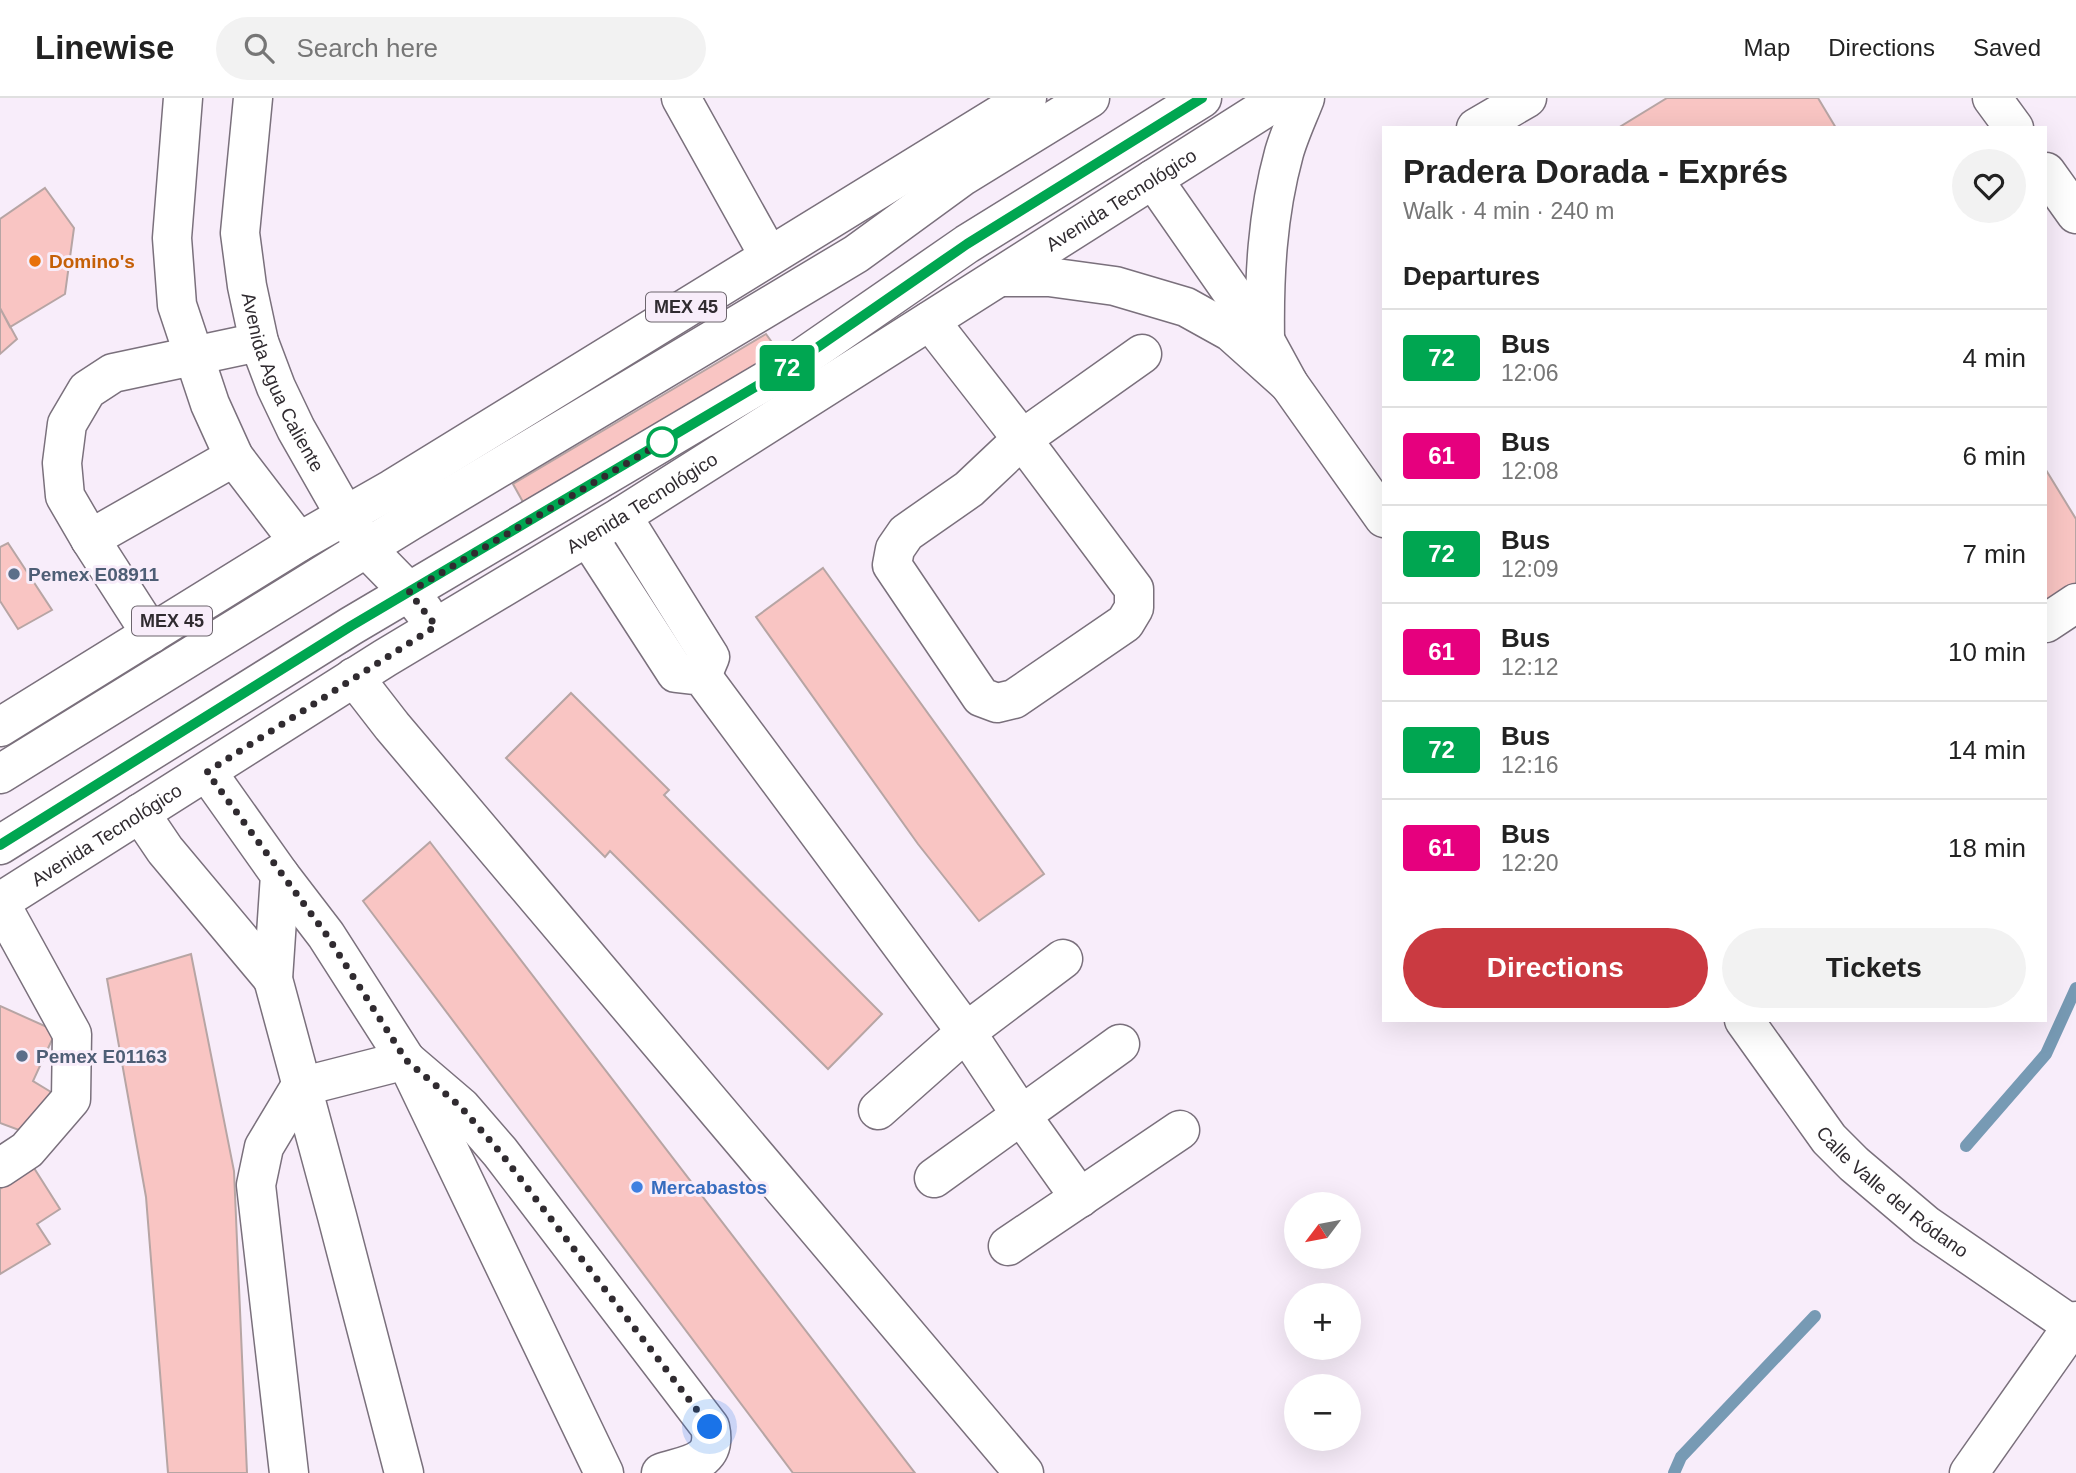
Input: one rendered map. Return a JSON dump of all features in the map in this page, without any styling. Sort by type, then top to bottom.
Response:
[{"type":"main road","points":[[183,98],[172,238],[177,305],[210,404],[234,457],[299,542]]},
{"type":"main road","name":"Avenida Agua Caliente","points":[[253,98],[240,233],[247,286],[259,342],[275,387],[345,515],[366,548],[409,592],[436,626]]},
{"type":"main road","points":[[681,98],[769,256]]},
{"type":"main road","name":"MEX 45","points":[[0,727],[1027,98]]},
{"type":"main road","points":[[0,774],[366,548],[856,254],[963,176],[1090,98]]},
{"type":"main road","points":[[0,845],[409,592],[789,367],[967,244],[1202,98]]},
{"type":"main road","name":"Avenida Tecnológico","points":[[0,903],[354,677],[622,516],[1282,98]]},
{"type":"main road","points":[[1265,340],[1264,279],[1271,211],[1284,152],[1305,98]]},
{"type":"main road","points":[[1479,126],[1527,98]]},
{"type":"main road","points":[[1992,98],[2013,126]]},
{"type":"main road","points":[[2047,173],[2076,214]]},
{"type":"main road","points":[[1153,179],[1265,340],[1289,384],[1382,515]]},
{"type":"main road","points":[[999,277],[1049,277],[1115,286],[1186,307],[1231,332],[1289,384]]},
{"type":"main road","points":[[930,321],[1022,439],[1134,589],[1134,608],[1125,623],[1013,699],[997,703],[981,697],[892,565],[895,549],[906,533],[969,489],[1022,439],[1142,354]]},
{"type":"main road","points":[[151,634],[89,539],[65,496],[62,463],[67,424],[87,390],[113,373],[259,342]]},
{"type":"main road","points":[[89,539],[234,457]]},
{"type":"main road","points":[[622,516],[710,657],[702,676]]},
{"type":"main road","points":[[588,537],[677,674],[702,676],[966,1032],[1080,1198]]},
{"type":"main road","points":[[2047,622],[2076,603]]},
{"type":"main road","points":[[354,677],[1024,1473]]},
{"type":"main road","points":[[207,772],[326,934],[406,1060],[604,1473]]},
{"type":"main road","points":[[140,813],[165,850],[272,979]]},
{"type":"main road","points":[[281,875],[272,979],[341,1229],[404,1473]]},
{"type":"main road","points":[[0,903],[72,1034],[71,1099],[27,1150],[0,1168]]},
{"type":"main road","points":[[878,1110],[966,1032],[1063,959]]},
{"type":"main road","name":"Calle Valle del Ródano","points":[[1745,1022],[1829,1139],[1854,1164],[1926,1225],[2075,1325]]},
{"type":"main road","points":[[934,1178],[1119,1044]]},
{"type":"main road","points":[[289,1473],[256,1185],[264,1147],[300,1087],[406,1060]]},
{"type":"main road","points":[[406,1060],[461,1107],[500,1152],[710,1427],[713,1440],[708,1454],[698,1461],[661,1473]]},
{"type":"main road","points":[[1008,1246],[1180,1130]]},
{"type":"main road","points":[[1969,1473],[2075,1325]]},
{"type":"building","points":[[1667,98],[1818,98],[1835,126],[1621,126]]},
{"type":"building","name":"Domino's","points":[[45,188],[74,228],[65,294],[10,327],[0,308],[0,219]]},
{"type":"building","points":[[0,308],[17,339],[0,354]]},
{"type":"building","points":[[766,334],[781,355],[528,511],[513,484]]},
{"type":"building","points":[[2047,472],[2076,519],[2076,588],[2047,605]]},
{"type":"building","name":"Pemex E08911","points":[[8,543],[52,610],[18,629],[0,601],[0,547]]},
{"type":"building","points":[[823,568],[1044,874],[979,921],[918,844],[756,617]]},
{"type":"building","points":[[571,693],[669,790],[664,795],[882,1014],[828,1069],[610,851],[605,857],[506,758]]},
{"type":"building","name":"Mercabastos","points":[[430,842],[915,1473],[793,1473],[363,901]]},
{"type":"building","points":[[191,954],[234,1171],[247,1473],[168,1473],[146,1197],[107,979]]},
{"type":"building","name":"Pemex E01163","points":[[0,1006],[56,1031],[33,1081],[51,1092],[27,1133],[0,1123]]},
{"type":"building","points":[[34,1168],[60,1209],[37,1224],[50,1244],[0,1274],[0,1189]]},
{"type":"waterway","points":[[1966,1146],[2046,1054],[2076,988]]},
{"type":"waterway","points":[[1674,1473],[1681,1457],[1815,1316]]},
{"type":"bus line","name":"72","points":[[0,845],[351,626],[789,367],[967,244],[1202,98]]},
{"type":"place","name":"Domino's","points":[[35,261]]},
{"type":"place","name":"Pemex E08911","points":[[14,574]]},
{"type":"place","name":"Pemex E01163","points":[[22,1056]]},
{"type":"place","name":"Mercabastos","points":[[637,1187]]},
{"type":"route","points":[[662,442],[666,440],[409,592],[436,626],[207,772],[326,934],[406,1060],[461,1107],[500,1152],[710,1427]]}]
